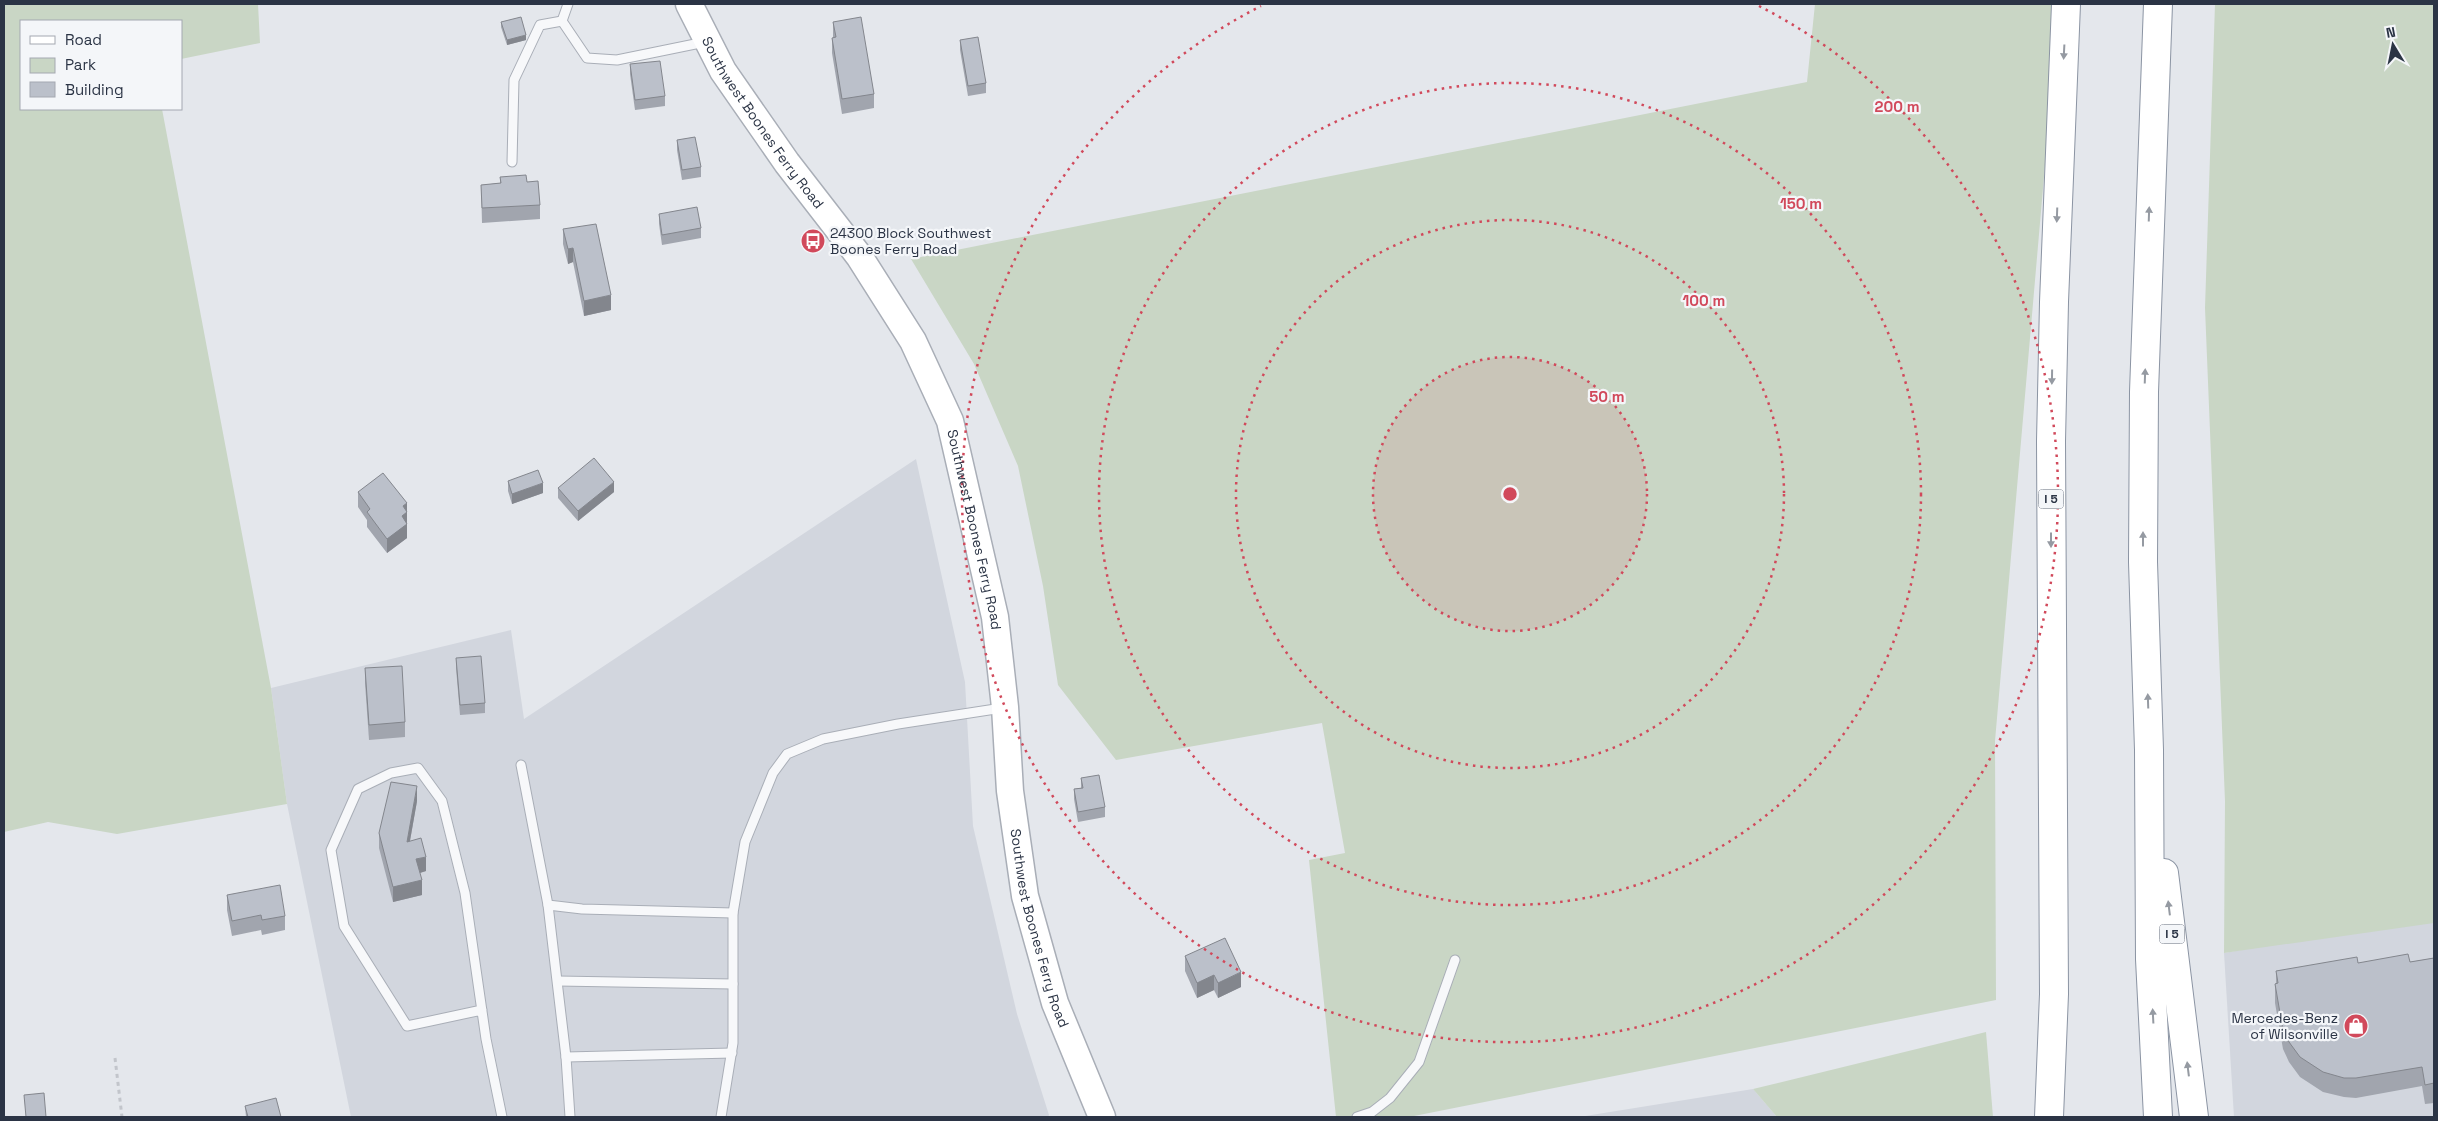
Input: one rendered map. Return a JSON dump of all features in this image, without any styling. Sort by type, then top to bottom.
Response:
[{"type":"highway","name":"I 5","points":[[2049,1117],[2054,994],[2051,441],[2054,302],[2066,4]]},
{"type":"highway","name":"I 5","points":[[2158,4],[2144,401],[2143,562],[2149,750],[2150,959],[2158,1117]]},
{"type":"highway","name":"I 5","points":[[2149,750],[2194,1117]]},
{"type":"highway","name":"I 5","points":[[2054,994],[2064,1117]]},
{"type":"main road","name":"Southwest Boones Ferry Road","points":[[689,4],[723,71],[787,163],[859,256],[913,341],[950,421],[991,593],[1005,707],[1007,762],[1013,822],[1028,908],[1056,1003],[1102,1117]]},
{"type":"lane","points":[[562,20],[568,4]]},
{"type":"lane","points":[[562,20],[588,58],[617,60],[708,42]]},
{"type":"lane","points":[[512,162],[514,80],[540,25],[562,20]]},
{"type":"lane","points":[[721,1117],[732,1053],[733,913],[745,842],[773,774],[787,754],[823,739],[898,724],[1005,707]]},
{"type":"lane","points":[[522,765],[548,906],[566,1057],[570,1117]]},
{"type":"lane","points":[[482,1010],[407,1026],[344,926],[331,850],[358,789],[391,773],[418,768],[442,802],[466,893],[482,1010],[502,1117]]},
{"type":"lane","points":[[548,906],[582,909],[733,913]]},
{"type":"lane","points":[[1357,1117],[1372,1112],[1390,1098],[1419,1062],[1455,960]]},
{"type":"lane","points":[[558,981],[733,984]]},
{"type":"lane","points":[[566,1057],[732,1053]]},
{"type":"path","points":[[115,1058],[122,1117]]},
{"type":"shaded area","points":[[916,459],[965,682],[973,826],[1017,1014],[1049,1115],[1048,1117],[351,1117],[287,804],[271,688],[511,630],[524,719]]},
{"type":"shaded area","points":[[2434,915],[2434,1117],[2234,1117],[2224,953]]},
{"type":"shaded area","points":[[1753,1089],[1777,1117],[1579,1117]]},
{"type":"green space","points":[[4,4],[258,4],[260,43],[182,59],[182,20],[20,20],[20,110],[162,110],[271,688],[287,804],[117,834],[48,822],[4,832]]},
{"type":"green space","points":[[1815,4],[2059,4],[1995,741],[1996,1000],[1409,1117],[1336,1117],[1309,860],[1345,853],[1322,723],[1116,760],[1058,685],[1043,586],[1018,466],[974,364],[911,259],[1807,82]]},
{"type":"green space","points":[[2215,4],[2434,4],[2434,923],[2224,953],[2225,801],[2205,308]]},
{"type":"green space","points":[[1986,1032],[1993,1117],[1777,1117],[1753,1089]]},
{"type":"building","points":[[521,17],[526,35],[507,40],[501,22]]},
{"type":"building","points":[[861,17],[874,94],[842,99],[832,38],[836,37],[833,22]]},
{"type":"building","points":[[978,37],[986,83],[968,86],[960,40]]},
{"type":"building","points":[[660,61],[665,96],[635,100],[630,64]]},
{"type":"building","points":[[695,137],[701,167],[682,170],[677,140]]},
{"type":"building","points":[[526,175],[527,182],[538,181],[540,205],[482,208],[481,185],[501,183],[500,177]]},
{"type":"building","points":[[697,207],[701,228],[662,235],[659,214]]},
{"type":"building","points":[[596,224],[611,295],[584,301],[573,248],[568,249],[563,229]]},
{"type":"building","points":[[594,458],[614,482],[578,511],[558,488]]},
{"type":"building","points":[[538,470],[543,483],[512,494],[508,481]]},
{"type":"building","points":[[383,473],[407,503],[403,506],[407,512],[402,516],[407,524],[387,539],[367,512],[370,509],[358,492]]},
{"type":"building","points":[[481,656],[485,703],[460,705],[456,658]]},
{"type":"building","points":[[402,666],[405,722],[369,725],[365,668]]},
{"type":"building","points":[[1099,775],[1105,807],[1078,812],[1074,789],[1083,788],[1081,778]]},
{"type":"building","points":[[391,782],[417,786],[407,842],[421,838],[426,857],[416,859],[422,880],[393,887],[379,833]]},
{"type":"building","points":[[280,885],[285,916],[262,920],[261,915],[232,921],[227,895]]},
{"type":"building","points":[[1225,938],[1241,972],[1218,983],[1214,975],[1197,983],[1185,956]]},
{"type":"building","name":"Mercedes-Benz of Wilsonville","points":[[2408,954],[2410,962],[2434,958],[2434,1083],[2425,1085],[2422,1067],[2356,1078],[2344,1078],[2323,1072],[2300,1057],[2283,1030],[2275,984],[2278,983],[2276,971],[2357,957],[2358,963]]},
{"type":"building","points":[[44,1093],[46,1117],[26,1117],[24,1095]]},
{"type":"building","points":[[276,1098],[281,1117],[248,1117],[245,1106]]},
{"type":"place","name":"24300 Block Southwest Boones Ferry Road","points":[[813,241]]},
{"type":"place","name":"Mercedes-Benz of Wilsonville","points":[[2356,1026]]}]
